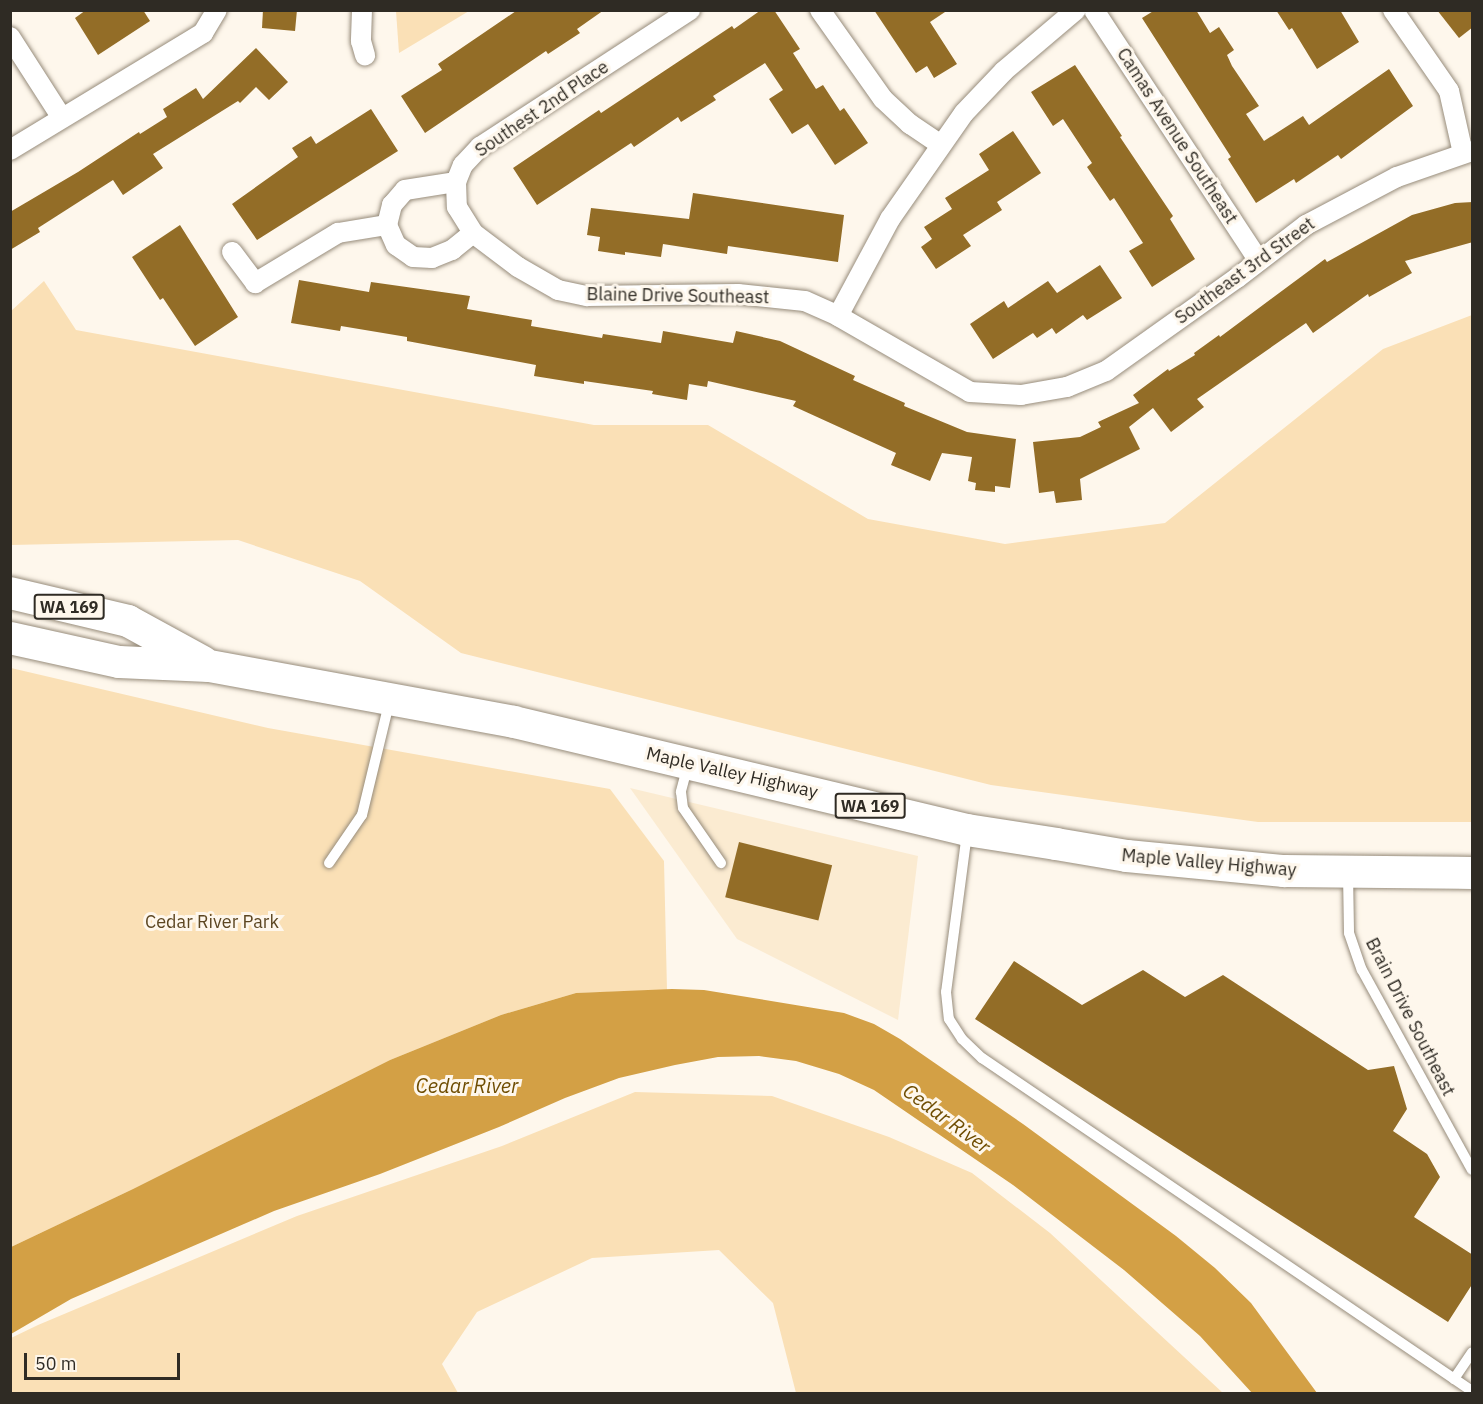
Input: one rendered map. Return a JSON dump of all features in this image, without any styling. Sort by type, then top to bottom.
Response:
[{"type":"main road","name":"Maple Valley Highway","points":[[10,593],[128,621],[209,666]]},
{"type":"main road","name":"Maple Valley Highway","points":[[10,638],[119,662],[209,666],[514,722],[967,830],[1182,862],[1284,871],[1473,873]]},
{"type":"street","points":[[10,150],[203,33],[217,10]]},
{"type":"street","points":[[362,10],[361,41],[365,55]]},
{"type":"street","name":"Southest 2nd Place","points":[[456,182],[463,165],[480,147],[690,10]]},
{"type":"street","points":[[820,10],[883,99],[910,124],[941,145]]},
{"type":"street","points":[[838,316],[890,219],[964,113],[1004,71],[1076,10]]},
{"type":"street","name":"Camas Avenue Southeast","points":[[1094,10],[1259,261]]},
{"type":"street","points":[[1393,10],[1449,91],[1468,152]]},
{"type":"street","points":[[10,37],[62,118]]},
{"type":"street","name":"Southeast 3rd Street","points":[[1021,395],[1067,387],[1106,371],[1306,225],[1349,200],[1397,177],[1468,152]]},
{"type":"street","points":[[456,182],[424,185],[405,190],[392,205],[387,225],[396,245],[413,257],[432,258],[452,250],[473,233]]},
{"type":"street","name":"Blaine Drive Southeast","points":[[456,182],[458,207],[473,233],[518,267],[558,290],[587,296],[775,296],[805,301],[838,316],[970,392],[1021,395]]},
{"type":"street","points":[[232,252],[255,283],[338,233],[387,225]]},
{"type":"lane","points":[[329,863],[362,815],[390,699]]},
{"type":"lane","points":[[689,762],[681,792],[683,808],[722,863]]},
{"type":"lane","points":[[967,830],[946,992],[949,1019],[962,1039],[982,1058],[1473,1391]]},
{"type":"lane","name":"Brain Drive Southeast","points":[[1348,873],[1349,933],[1362,970],[1473,1170]]},
{"type":"lane","points":[[1454,1379],[1473,1352]]},
{"type":"shaded area","points":[[630,788],[918,856],[898,1020],[737,939]]},
{"type":"green space","points":[[396,10],[469,11],[399,53]]},
{"type":"green space","points":[[44,281],[76,330],[594,425],[708,425],[868,519],[1005,544],[1165,523],[1383,349],[1472,315],[1472,822],[1258,822],[991,785],[461,653],[360,581],[238,540],[11,545],[11,311]]},
{"type":"green space","name":"Cedar River Park","points":[[11,668],[268,728],[610,789],[664,861],[667,990],[576,993],[501,1015],[390,1060],[133,1189],[11,1247]]},
{"type":"green space","points":[[635,1092],[772,1096],[889,1137],[972,1173],[1050,1233],[1223,1393],[796,1393],[773,1303],[719,1250],[592,1258],[477,1312],[442,1364],[458,1393],[11,1393],[11,1338],[297,1216],[502,1146]]},
{"type":"water","name":"Cedar River","points":[[704,990],[844,1013],[874,1024],[900,1039],[1023,1124],[1176,1236],[1215,1268],[1251,1303],[1317,1393],[1252,1393],[1200,1336],[1124,1270],[1013,1185],[874,1090],[839,1074],[796,1061],[759,1056],[718,1057],[675,1065],[619,1078],[565,1098],[380,1174],[274,1211],[71,1299],[11,1334],[11,1247],[133,1189],[390,1060],[501,1015],[576,993]]},
{"type":"building","points":[[86,10],[143,10],[150,21],[98,55],[75,18]]},
{"type":"building","points":[[263,10],[297,10],[295,31],[262,28]]},
{"type":"building","points":[[604,10],[577,29],[580,33],[548,54],[546,51],[425,133],[401,96],[442,70],[438,64],[516,11]]},
{"type":"building","points":[[761,10],[774,10],[800,49],[793,53],[816,89],[823,85],[840,111],[844,108],[868,143],[835,165],[808,124],[792,134],[769,99],[783,90],[765,63],[713,96],[716,100],[681,122],[678,117],[634,147],[631,143],[537,205],[513,168],[599,110],[601,113],[732,26],[734,29]]},
{"type":"building","points":[[874,10],[948,10],[930,22],[957,64],[934,78],[927,66],[916,73]]},
{"type":"building","points":[[1155,10],[1196,10],[1210,33],[1219,27],[1234,50],[1227,55],[1232,66],[1259,106],[1246,114],[1264,141],[1303,116],[1309,125],[1389,69],[1413,106],[1341,159],[1338,155],[1296,183],[1294,179],[1256,203],[1228,159],[1231,157],[1142,18]]},
{"type":"building","points":[[1276,10],[1340,10],[1359,42],[1317,69],[1292,28],[1289,30]]},
{"type":"building","points":[[1437,10],[1473,10],[1473,27],[1459,38]]},
{"type":"building","points":[[256,48],[288,82],[269,100],[256,87],[240,103],[238,101],[153,154],[163,168],[123,195],[113,180],[38,228],[40,232],[10,250],[10,212],[167,117],[163,109],[196,88],[203,99]]},
{"type":"building","points":[[1075,65],[1173,216],[1170,219],[1195,259],[1152,287],[1129,251],[1143,243],[1114,198],[1110,201],[1087,167],[1092,163],[1063,119],[1053,126],[1031,92]]},
{"type":"building","points":[[371,109],[398,151],[257,240],[232,204],[298,157],[292,148],[311,136],[316,144]]},
{"type":"building","points":[[1013,131],[1041,173],[997,202],[1002,210],[963,235],[971,246],[936,269],[921,247],[932,239],[924,227],[952,209],[945,198],[989,170],[979,154]]},
{"type":"building","points":[[693,193],[844,215],[838,262],[728,246],[727,254],[663,244],[661,257],[625,252],[625,255],[598,251],[600,237],[587,235],[591,208],[689,219]]},
{"type":"building","points":[[1473,202],[1473,242],[1405,261],[1412,273],[1369,297],[1368,294],[1313,333],[1306,323],[1197,399],[1204,407],[1171,432],[1153,408],[1129,427],[1140,449],[1080,479],[1082,500],[1056,503],[1054,491],[1039,493],[1033,442],[1080,437],[1101,427],[1098,422],[1139,403],[1133,395],[1168,369],[1169,371],[1195,355],[1194,353],[1219,335],[1220,337],[1325,259],[1327,262],[1412,215],[1455,203]]},
{"type":"building","points":[[180,225],[238,317],[195,346],[163,298],[160,300],[132,257]]},
{"type":"building","points":[[1100,265],[1122,298],[1087,320],[1083,315],[1056,334],[1052,328],[1037,338],[1033,333],[993,359],[970,324],[1004,301],[1008,308],[1048,281],[1057,293]]},
{"type":"building","points":[[299,280],[369,292],[371,282],[470,296],[467,309],[532,320],[531,326],[602,338],[603,334],[661,343],[663,331],[733,343],[736,331],[780,341],[855,376],[853,380],[905,403],[904,406],[967,432],[1016,439],[1010,488],[995,486],[995,492],[975,490],[976,483],[968,481],[972,457],[942,453],[930,481],[891,465],[896,453],[793,406],[796,401],[708,381],[707,387],[689,384],[687,400],[652,394],[653,391],[534,376],[536,365],[407,341],[407,337],[341,326],[340,331],[291,323]]},
{"type":"building","points":[[739,842],[832,865],[818,921],[725,897]]},
{"type":"building","points":[[1014,961],[1082,1005],[1143,970],[1185,997],[1223,975],[1368,1070],[1394,1066],[1407,1109],[1393,1131],[1427,1154],[1440,1177],[1414,1217],[1473,1255],[1473,1283],[1448,1322],[975,1019]]}]
